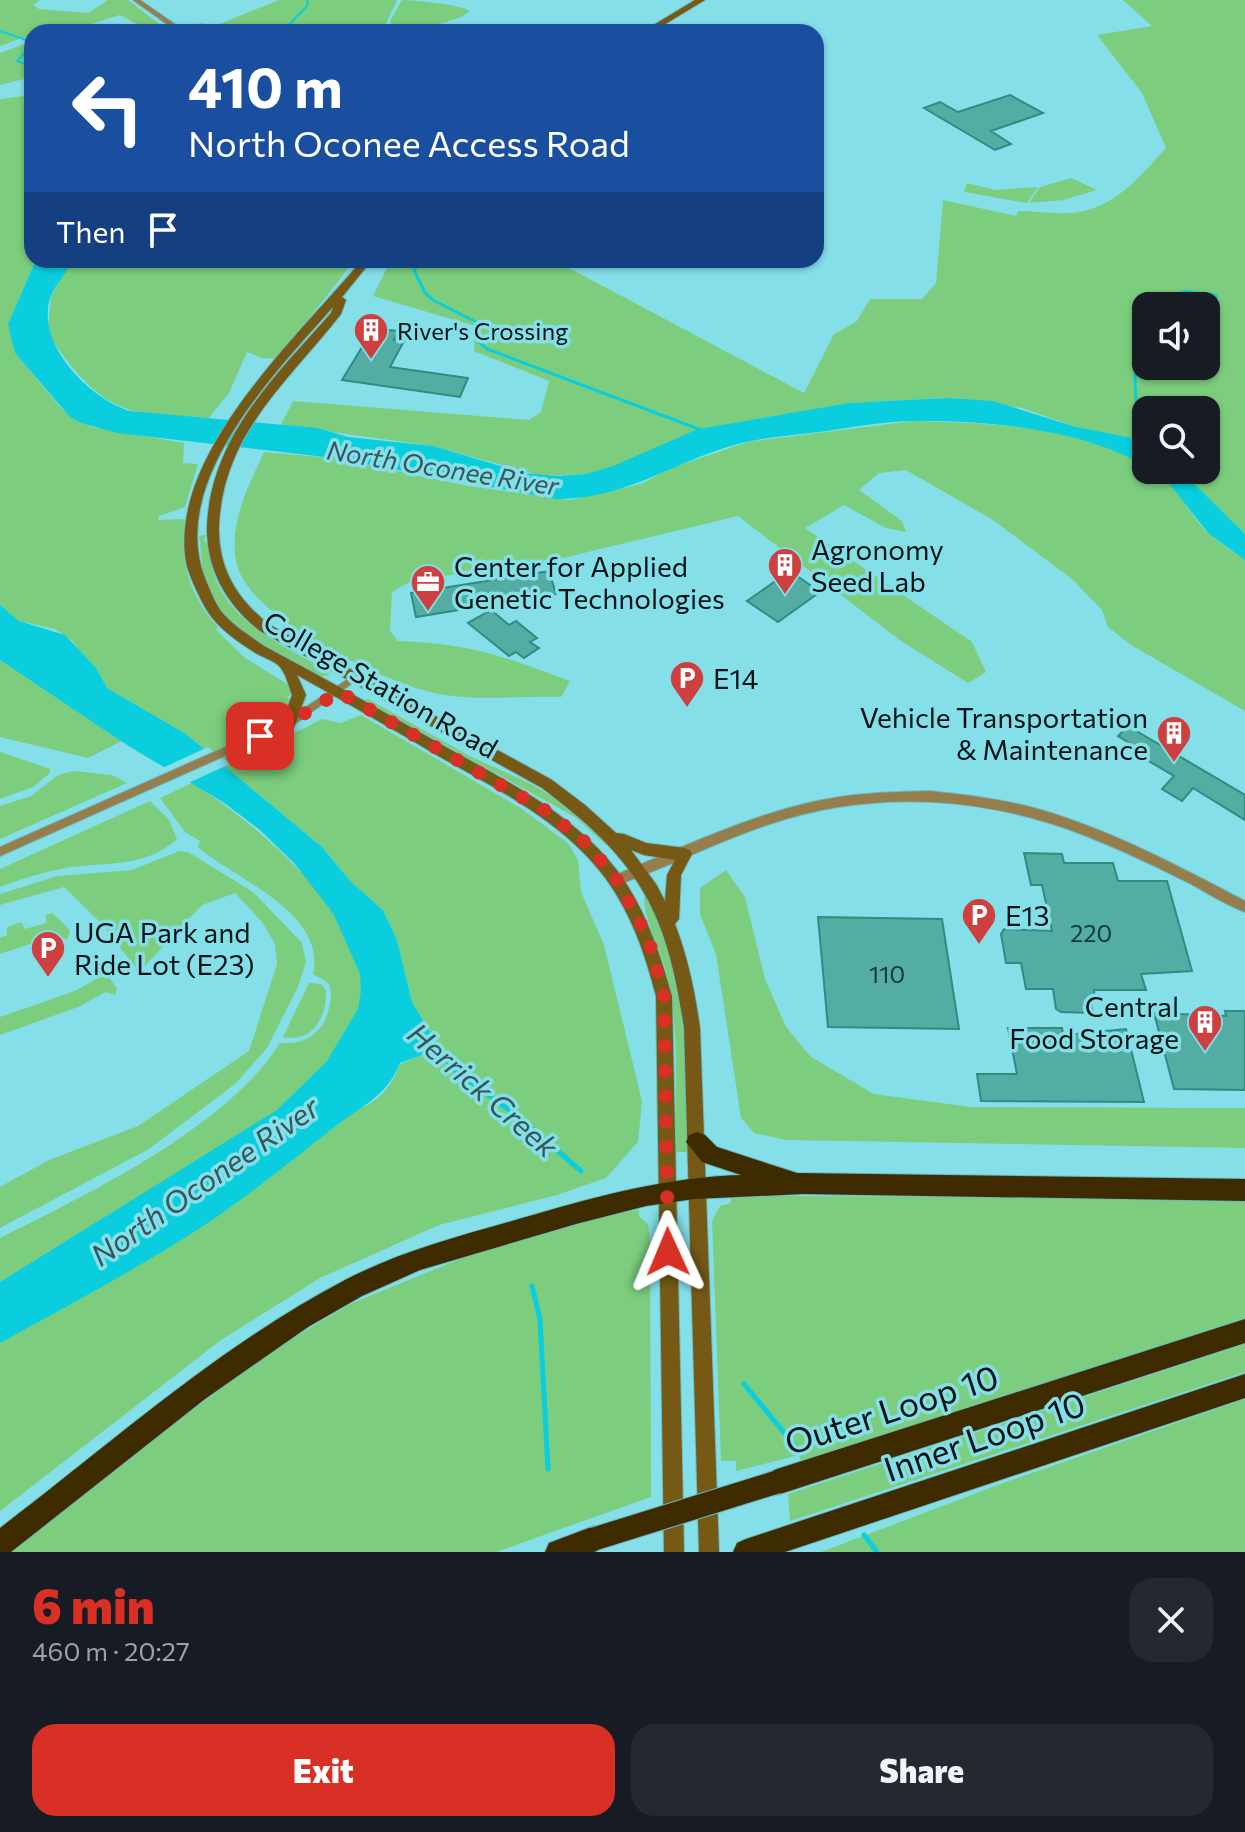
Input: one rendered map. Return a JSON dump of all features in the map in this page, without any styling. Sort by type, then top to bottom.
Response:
[{"type":"highway","points":[[697,1142],[710,1155],[757,1172],[803,1183]]},
{"type":"highway","points":[[0,1544],[205,1384],[328,1302],[408,1263],[546,1222],[667,1192],[803,1183],[1245,1190]]},
{"type":"highway","name":"Outer Loop 10","points":[[558,1552],[1245,1331]]},
{"type":"highway","name":"Inner Loop 10","points":[[746,1552],[1245,1386]]},
{"type":"main road","points":[[660,24],[701,0]]},
{"type":"main road","name":"College Station Road","points":[[361,268],[344,292],[336,314],[257,397],[239,433],[213,471],[192,523],[197,580],[214,612],[228,627],[285,663],[546,811],[586,843],[617,880],[648,938],[664,996],[674,1552]]},
{"type":"main road","name":"College Station Road","points":[[213,471],[215,559],[227,590],[248,616],[547,784],[611,835],[642,870],[671,927],[687,978],[697,1142],[709,1552]]},
{"type":"main road","points":[[285,663],[299,695],[289,723]]},
{"type":"main road","points":[[611,835],[644,849],[684,854],[672,887],[671,927]]},
{"type":"street","points":[[136,0],[171,24]]},
{"type":"street","points":[[0,852],[289,723],[339,692],[354,678]]},
{"type":"street","points":[[617,880],[789,813],[825,805],[925,796],[971,799],[1043,813],[1084,826],[1153,858],[1245,907]]},
{"type":"green space","points":[[0,0],[40,0],[33,5],[39,9],[88,13],[108,0],[128,0],[159,24],[137,24],[120,15],[91,24],[24,24],[24,37],[0,46]]},
{"type":"green space","points":[[279,0],[397,0],[386,24],[219,24]]},
{"type":"green space","points":[[402,0],[448,5],[470,11],[462,17],[439,24],[391,24],[390,21]]},
{"type":"green space","points":[[1123,0],[1245,0],[1245,534],[1194,484],[1220,484],[1220,396],[1132,396],[1132,438],[1076,427],[1022,408],[948,398],[849,403],[586,474],[542,476],[433,446],[281,425],[293,401],[529,420],[541,412],[549,381],[474,351],[475,326],[373,296],[387,268],[569,268],[804,393],[834,334],[856,322],[870,299],[922,299],[936,283],[943,200],[1016,216],[1018,211],[1084,211],[1111,200],[1123,191],[1166,148],[1142,93],[1097,35],[1152,26]]},
{"type":"green space","points":[[24,44],[24,79],[0,85],[0,53]]},
{"type":"green space","points":[[24,96],[24,268],[32,268],[8,324],[15,353],[61,408],[92,427],[184,443],[183,463],[198,464],[185,507],[159,516],[158,520],[185,519],[184,549],[188,577],[200,603],[218,627],[216,630],[245,658],[289,685],[293,694],[287,697],[292,701],[290,707],[262,723],[283,739],[322,719],[341,723],[361,715],[522,809],[568,843],[578,860],[581,892],[604,945],[642,1101],[638,1142],[606,1178],[557,1195],[439,1225],[320,1278],[221,1340],[0,1511],[0,1343],[218,1215],[358,1109],[379,1097],[400,1064],[425,1054],[438,1044],[412,1002],[397,940],[383,910],[351,882],[322,847],[186,734],[107,688],[72,641],[55,629],[19,621],[0,605],[0,99]]},
{"type":"green space","points":[[1071,178],[1097,190],[1063,200],[1029,203],[1040,187]]},
{"type":"green space","points":[[967,183],[995,190],[1038,187],[1027,203],[964,192]]},
{"type":"green space","points":[[67,268],[349,268],[277,359],[262,358],[247,352],[229,393],[207,420],[148,414],[117,405],[102,396],[87,384],[55,345],[48,330],[51,296]]},
{"type":"green space","points":[[913,421],[1045,431],[1108,448],[1132,460],[1132,484],[1168,484],[1210,535],[1245,560],[1245,711],[1131,645],[1108,627],[1102,610],[1072,579],[993,520],[906,470],[879,473],[859,490],[902,521],[906,532],[886,528],[844,505],[805,528],[972,642],[986,672],[968,683],[901,641],[738,516],[542,563],[413,580],[392,592],[390,631],[398,641],[466,648],[526,665],[570,681],[561,697],[453,696],[388,678],[325,647],[295,628],[249,588],[238,568],[235,538],[240,508],[264,452],[333,458],[469,486],[571,500],[641,484],[669,469],[747,442]]},
{"type":"green space","points":[[207,534],[204,539],[216,581],[228,602],[253,626],[328,671],[329,675],[321,677],[271,651],[225,615],[214,600],[204,576],[199,536]]},
{"type":"green space","points":[[0,660],[122,741],[88,758],[0,737]]},
{"type":"green space","points":[[368,699],[470,756],[560,801],[605,839],[606,845],[575,817],[365,701]]},
{"type":"green space","points":[[0,752],[50,769],[50,773],[33,787],[0,799]]},
{"type":"green space","points":[[73,771],[112,775],[127,783],[0,839],[0,806],[31,796],[58,775]]},
{"type":"green space","points":[[192,783],[247,822],[278,850],[308,880],[334,913],[353,946],[361,979],[357,1011],[342,1041],[322,1068],[298,1093],[271,1114],[213,1153],[0,1282],[0,1238],[154,1156],[226,1103],[256,1074],[280,1043],[307,1039],[319,1029],[328,1014],[331,989],[313,974],[314,952],[306,932],[274,899],[198,847],[200,841],[185,832],[160,798]]},
{"type":"green space","points":[[150,801],[169,820],[177,839],[164,849],[138,860],[57,870],[0,887],[0,869]]},
{"type":"green space","points":[[179,851],[188,852],[253,892],[302,943],[306,962],[298,987],[267,1048],[235,1084],[149,1149],[0,1228],[0,1187],[49,1160],[138,1126],[249,1051],[277,964],[275,944],[262,922],[235,893],[202,905],[144,967],[146,972],[137,969],[100,922],[64,887],[0,905],[0,894],[57,876],[132,870]]},
{"type":"green space","points":[[726,870],[745,897],[765,979],[786,1027],[811,1057],[874,1094],[971,1107],[1245,1108],[1245,1148],[787,1140],[754,1133],[741,1118],[716,954],[700,914],[700,888]]},
{"type":"green space","points":[[645,894],[670,958],[677,989],[685,1052],[688,1152],[676,1152],[674,1015],[666,971],[645,910]]},
{"type":"green space","points":[[52,913],[70,930],[67,940],[57,935],[0,954],[0,938],[7,935],[7,927],[21,922],[25,929],[46,923],[46,915]]},
{"type":"green space","points":[[102,967],[117,989],[115,995],[106,992],[78,1007],[0,1035],[0,1017],[75,991],[98,978],[95,972]]},
{"type":"green space","points":[[309,983],[321,984],[326,990],[321,1018],[303,1036],[283,1037]]},
{"type":"green space","points":[[731,1198],[1245,1198],[1245,1318],[801,1462],[799,1455],[736,1471],[736,1461],[721,1461],[712,1221],[720,1206],[731,1203]]},
{"type":"green space","points":[[639,1210],[639,1216],[648,1224],[650,1239],[651,1497],[496,1552],[3,1552],[211,1396],[288,1341],[350,1304],[470,1255],[621,1212]]},
{"type":"green space","points":[[1245,1344],[1245,1372],[790,1521],[788,1494]]},
{"type":"green space","points":[[1245,1399],[1245,1552],[821,1552],[1003,1483]]},
{"type":"water","name":"North Oconee River","points":[[32,268],[68,268],[50,298],[48,316],[58,351],[83,382],[114,404],[130,411],[318,428],[348,437],[433,446],[524,473],[556,476],[586,474],[613,466],[698,429],[849,403],[948,398],[993,401],[1076,427],[1132,438],[1132,459],[1094,444],[1034,429],[972,422],[903,421],[745,442],[603,494],[555,499],[333,458],[117,433],[70,417],[15,353],[8,324]]},
{"type":"water","points":[[1194,484],[1245,534],[1245,560],[1209,534],[1170,485]]},
{"type":"water","name":"North Oconee River","points":[[0,605],[19,621],[65,635],[96,668],[107,688],[186,734],[322,847],[351,882],[383,910],[397,940],[412,1002],[438,1045],[425,1054],[400,1063],[387,1085],[371,1101],[221,1214],[140,1265],[0,1343],[0,1282],[277,1110],[327,1061],[358,1009],[361,991],[360,974],[333,913],[294,863],[260,830],[223,802],[130,747],[0,660]]},
{"type":"pier","points":[[208,747],[230,764],[186,784],[160,769]]},
{"type":"building","points":[[1010,95],[1043,113],[991,131],[1011,144],[995,150],[924,108],[940,102],[958,112]]},
{"type":"building","name":"River's Crossing","points":[[373,329],[399,331],[394,340],[404,341],[390,367],[468,378],[460,397],[342,380]]},
{"type":"building","name":"Center for Applied Genetic Technologies","points":[[549,571],[556,594],[416,617],[411,593]]},
{"type":"building","name":"Agronomy Seed Lab","points":[[790,571],[820,592],[778,622],[747,601]]},
{"type":"building","points":[[491,610],[509,625],[516,621],[537,638],[530,642],[539,648],[524,658],[516,652],[509,656],[468,623]]},
{"type":"building","name":"Vehicle Transportation & Maintenance","points":[[1128,726],[1245,795],[1245,820],[1193,788],[1182,801],[1162,789],[1174,776],[1135,753],[1139,749],[1118,736]]},
{"type":"building","points":[[1024,853],[1062,854],[1064,863],[1113,863],[1118,881],[1167,881],[1192,971],[1141,974],[1146,990],[1094,990],[1095,998],[1090,998],[1093,1013],[1061,1012],[1056,1009],[1053,989],[1026,989],[1021,963],[1006,963],[1001,934],[1004,929],[1052,931],[1042,885],[1031,885]]},
{"type":"building","points":[[818,917],[942,919],[959,1029],[828,1027]]},
{"type":"building","name":"Central Food Storage","points":[[1225,1011],[1245,1011],[1245,1090],[1174,1089],[1154,1013],[1226,1016]]},
{"type":"building","points":[[1008,1028],[1062,1028],[1063,1034],[1126,1029],[1144,1102],[981,1101],[977,1074],[1017,1074]]},
{"type":"waterway","points":[[290,24],[307,6],[308,0]]},
{"type":"waterway","points":[[0,31],[24,39]]},
{"type":"waterway","points":[[24,53],[17,61],[24,64]]},
{"type":"waterway","points":[[416,268],[425,293],[476,322],[480,343],[487,349],[701,430]]},
{"type":"waterway","points":[[1135,380],[1136,396]]},
{"type":"waterway","name":"Herrick Creek","points":[[431,1043],[458,1073],[520,1118],[581,1171]]},
{"type":"waterway","points":[[532,1286],[540,1319],[548,1469]]},
{"type":"waterway","name":"Herrick Creek","points":[[744,1384],[801,1453]]},
{"type":"waterway","name":"Herrick Creek","points":[[864,1535],[877,1552]]},
{"type":"place","name":"River's Crossing","points":[[371,361]]},
{"type":"place","name":"Agronomy Seed Lab","points":[[785,596]]},
{"type":"place","name":"Center for Applied Genetic Technologies","points":[[428,613]]},
{"type":"place","name":"E14","points":[[687,709]]},
{"type":"place","name":"Vehicle Transportation & Maintenance","points":[[1174,764]]},
{"type":"place","name":"E13","points":[[979,946]]},
{"type":"place","name":"UGA Park and Ride Lot (E23)","points":[[48,979]]},
{"type":"place","name":"Central Food Storage","points":[[1205,1053]]},
{"type":"route","points":[[260,736],[289,723],[339,692],[546,811],[603,861],[638,915],[657,965],[664,996],[668,1252]]}]
